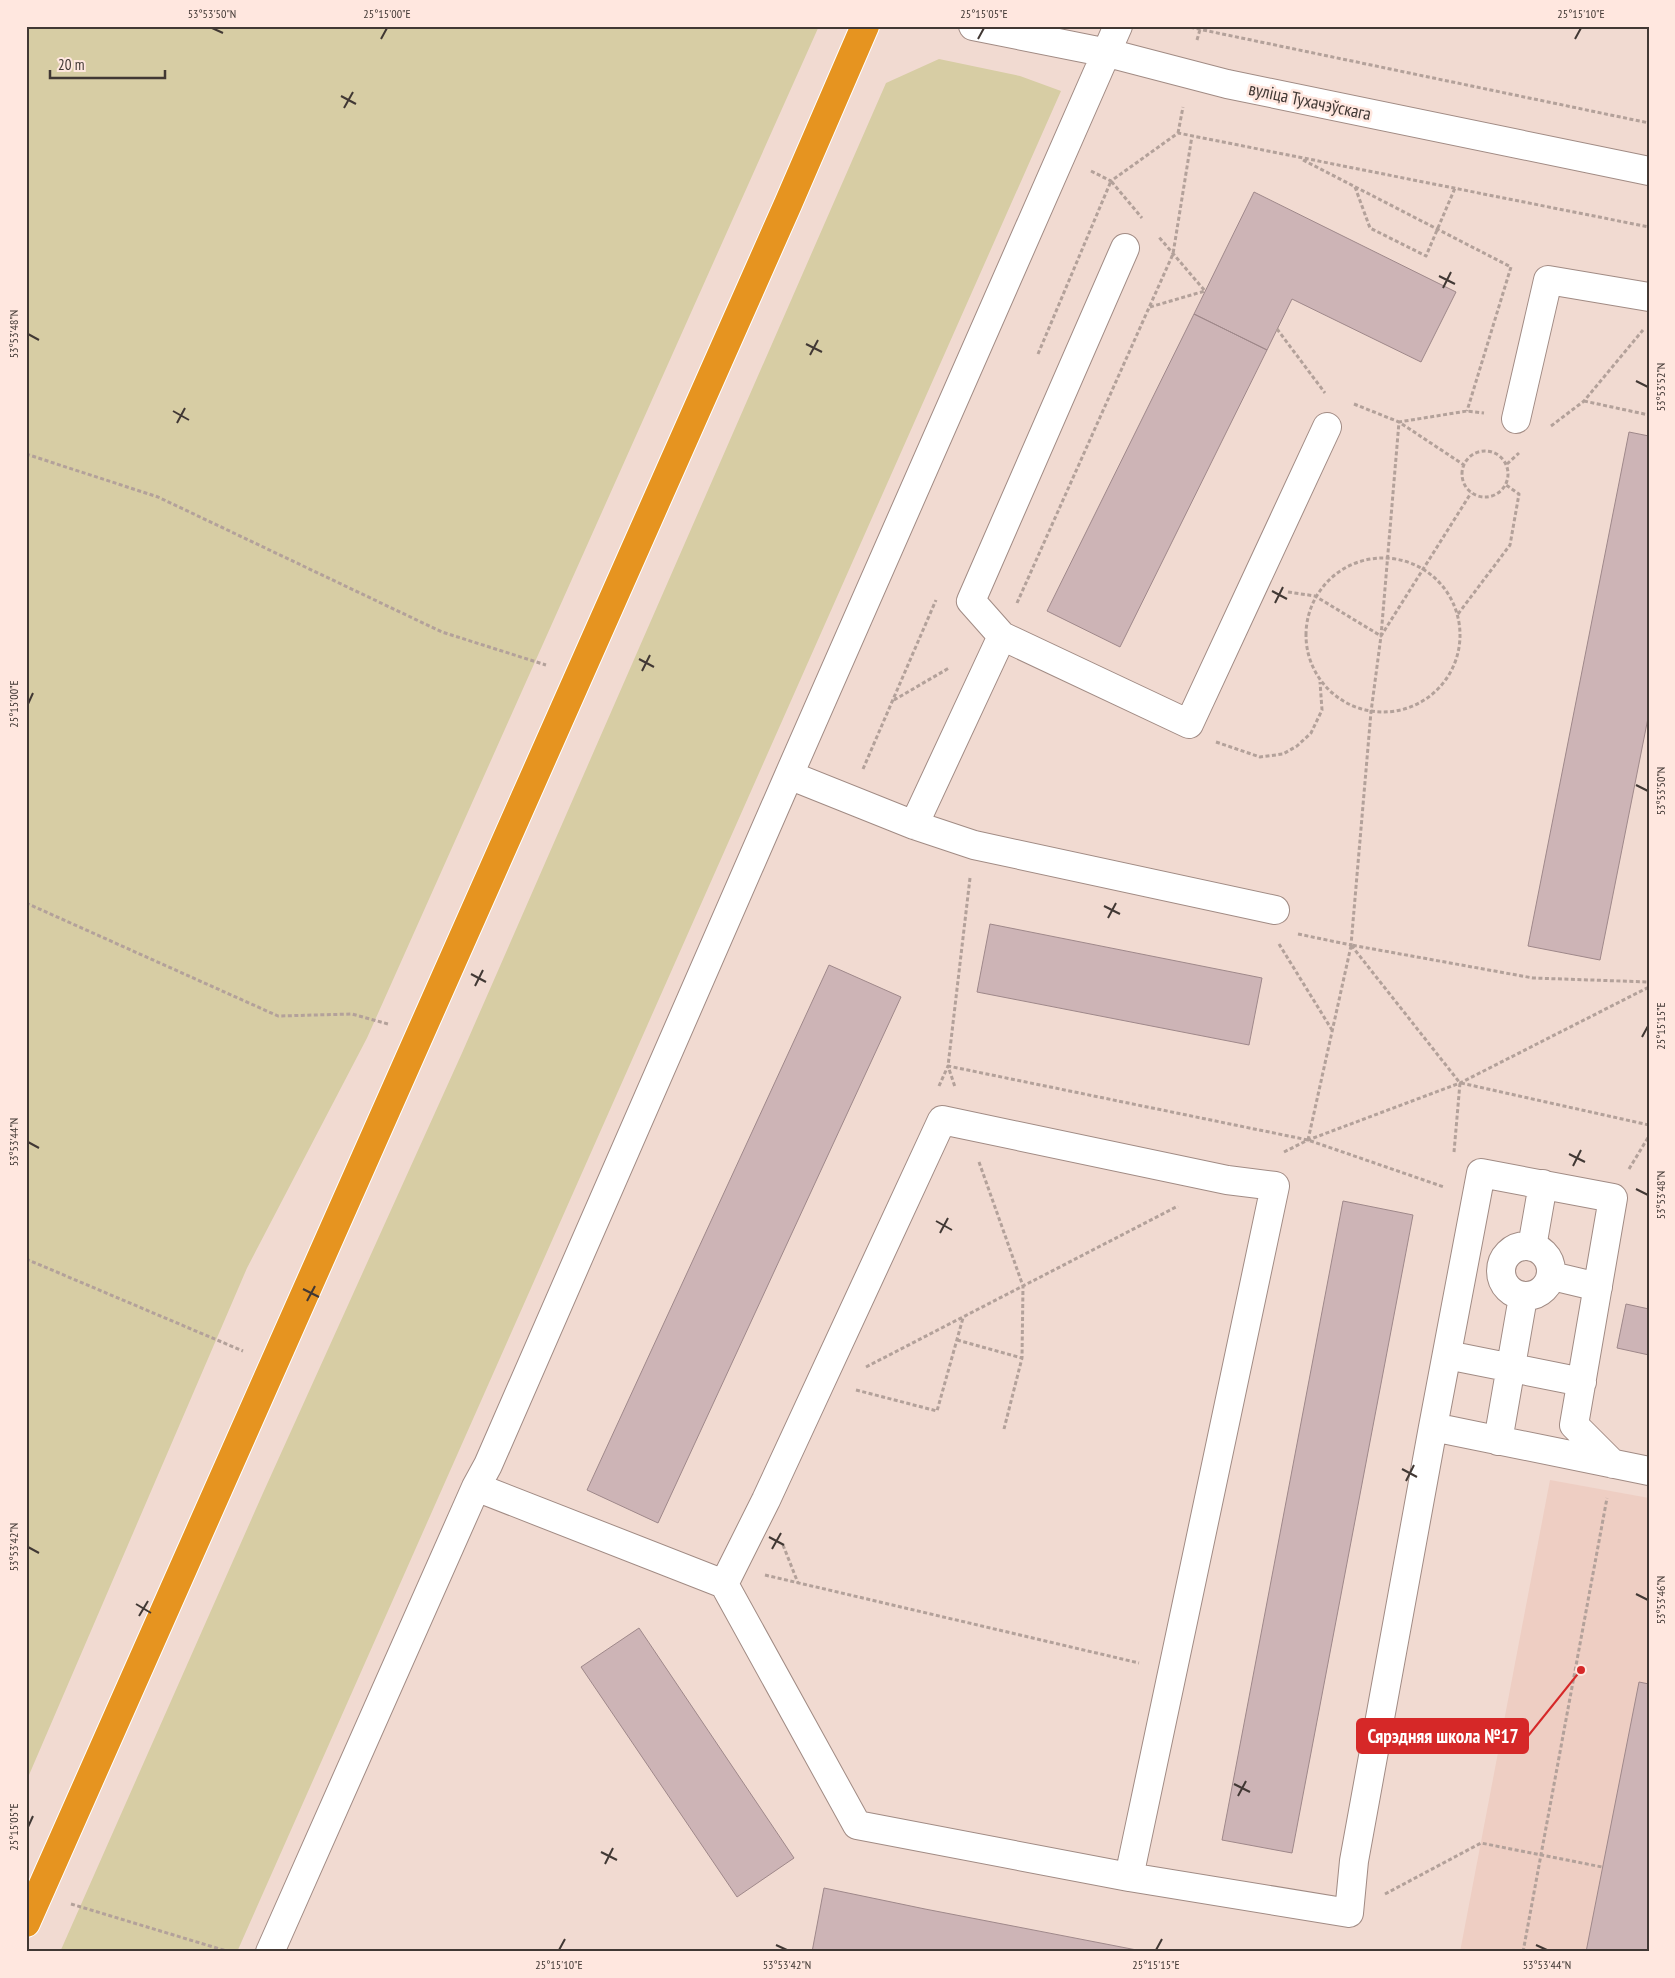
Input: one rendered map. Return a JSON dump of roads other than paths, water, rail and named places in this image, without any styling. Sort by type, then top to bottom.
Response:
[{"type":"highway","points":[[26,1922],[576,678],[784,213],[865,26]]},
{"type":"street","name":"вуліца Тухачэўскага","points":[[973,26],[1108,53],[1227,84],[1649,171]]},
{"type":"street","points":[[270,1952],[476,1487],[496,1447],[789,775],[1108,53],[1118,26]]},
{"type":"street","points":[[1125,248],[971,601],[1002,636],[1189,724],[1327,427]]},
{"type":"street","points":[[1516,419],[1548,280],[1649,297]]},
{"type":"street","points":[[914,825],[1002,636]]},
{"type":"street","points":[[789,775],[914,825],[974,845],[1272,919]]},
{"type":"street","points":[[728,1576],[942,1120],[1227,1180],[1276,1186],[1130,1877]]},
{"type":"street","points":[[476,1487],[728,1576],[857,1825],[1130,1877],[1349,1913],[1354,1861],[1481,1173],[1613,1198],[1574,1425],[1613,1464]]},
{"type":"street","points":[[1532,1246],[1543,1184]]},
{"type":"street","points":[[1532,1246],[1540,1250],[1548,1258],[1552,1267],[1552,1276],[1547,1286],[1540,1293],[1523,1297],[1510,1291],[1502,1281],[1501,1268],[1506,1256],[1517,1247],[1532,1246]]},
{"type":"street","points":[[1464,1263],[1501,1268]]},
{"type":"street","points":[[1552,1276],[1598,1287]]},
{"type":"street","points":[[1498,1440],[1523,1297]]},
{"type":"street","points":[[1447,1355],[1582,1382]]},
{"type":"street","points":[[1433,1427],[1649,1471]]},
{"type":"place","name":"Сярэдняя школа №17","points":[[1581,1670]]}]
